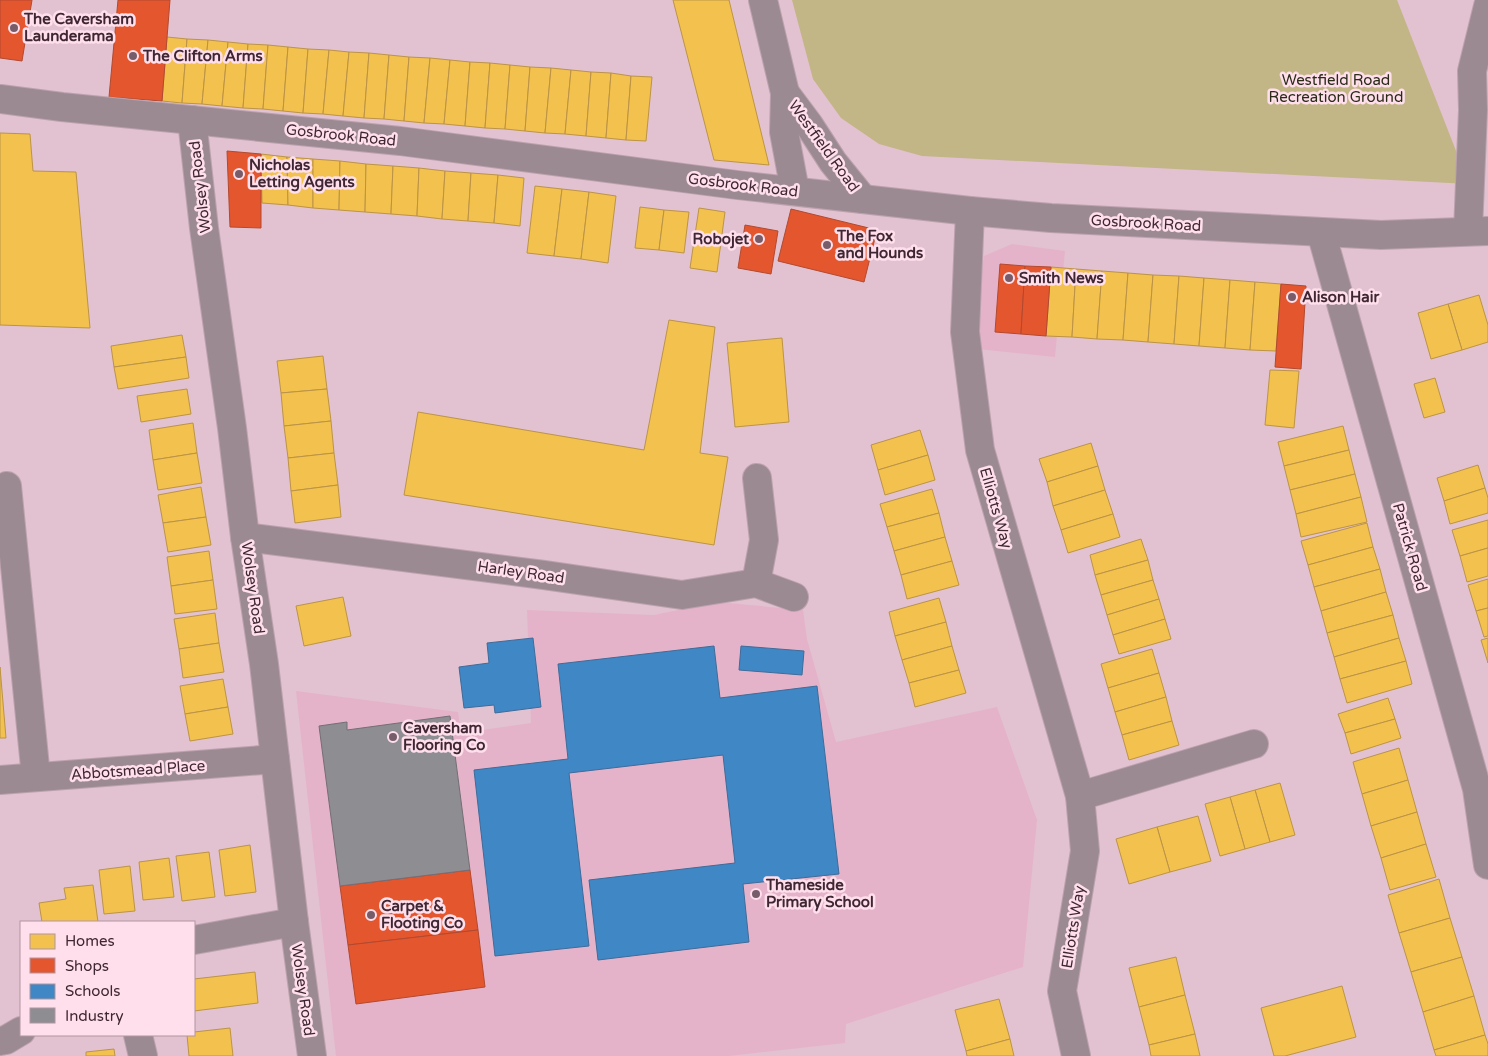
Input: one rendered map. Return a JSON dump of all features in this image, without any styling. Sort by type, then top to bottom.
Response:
[{"type":"street","name":"Westfield Road","points":[[763,0],[785,93],[784,132],[795,191]]},
{"type":"street","points":[[1478,231],[1473,110],[1488,6]]},
{"type":"street","name":"Westfield Road","points":[[785,93],[833,162],[863,199]]},
{"type":"street","name":"Gosbrook Road","points":[[0,99],[400,141],[970,211],[1051,218],[1381,235],[1478,231]]},
{"type":"street","name":"Wolsey Road","points":[[192,120],[204,228],[245,537],[264,664],[294,922],[312,1056]]},
{"type":"street","name":"Elliotts Way","points":[[970,211],[965,332],[980,450],[1080,796],[1085,851],[1062,991],[1076,1056]]},
{"type":"street","name":"Patrick Road","points":[[1321,232],[1478,789],[1488,865]]},
{"type":"street","points":[[757,478],[764,540],[756,583],[794,597]]},
{"type":"street","points":[[7,486],[36,777]]},
{"type":"street","name":"Harley Road","points":[[245,537],[544,575],[682,596],[756,583]]},
{"type":"street","points":[[1080,796],[1254,744]]},
{"type":"street","name":"Abbotsmead Place","points":[[0,780],[275,759]]},
{"type":"street","points":[[195,940],[294,922]]},
{"type":"street","points":[[138,1036],[143,1056]]},
{"type":"shaded area","points":[[1012,244],[1065,251],[1055,357],[978,349],[978,285],[984,256]]},
{"type":"shaded area","name":"Thameside Primary School","points":[[717,602],[803,610],[807,639],[836,742],[997,707],[1037,820],[1023,967],[846,1024],[845,1043],[729,1056],[336,1056],[296,691],[458,712],[461,733],[531,723],[527,610],[654,615]]},
{"type":"green space","name":"Westfield Road Recreation Ground","points":[[792,0],[1397,0],[1469,184],[922,156],[879,144],[841,118],[813,79]]},
{"type":"building: Homes","points":[[673,0],[729,0],[769,165],[714,160]]},
{"type":"building: Homes","points":[[167,37],[187,39],[182,103],[162,101]]},
{"type":"building: Homes","points":[[187,39],[208,40],[202,104],[182,103]]},
{"type":"building: Homes","points":[[208,40],[228,42],[222,106],[202,104]]},
{"type":"building: Homes","points":[[228,42],[248,44],[243,108],[222,106]]},
{"type":"building: Homes","points":[[248,44],[268,45],[263,109],[243,108]]},
{"type":"building: Homes","points":[[268,45],[288,47],[283,111],[263,109]]},
{"type":"building: Homes","points":[[288,47],[308,49],[303,113],[283,111]]},
{"type":"building: Homes","points":[[308,49],[329,50],[323,114],[303,113]]},
{"type":"building: Homes","points":[[329,50],[349,52],[343,116],[323,114]]},
{"type":"building: Homes","points":[[349,52],[369,53],[364,118],[343,116]]},
{"type":"building: Homes","points":[[369,53],[389,55],[384,119],[364,118]]},
{"type":"building: Homes","points":[[389,55],[409,57],[404,121],[384,119]]},
{"type":"building: Homes","points":[[409,57],[430,58],[424,123],[404,121]]},
{"type":"building: Homes","points":[[430,58],[450,60],[444,124],[424,123]]},
{"type":"building: Homes","points":[[450,60],[470,62],[465,126],[444,124]]},
{"type":"building: Homes","points":[[470,62],[490,63],[485,128],[465,126]]},
{"type":"building: Homes","points":[[490,63],[510,65],[505,129],[485,128]]},
{"type":"building: Homes","points":[[510,65],[530,67],[525,131],[505,129]]},
{"type":"building: Homes","points":[[530,67],[551,68],[545,133],[525,131]]},
{"type":"building: Homes","points":[[551,68],[571,70],[565,134],[545,133]]},
{"type":"building: Homes","points":[[571,70],[591,72],[586,136],[565,134]]},
{"type":"building: Homes","points":[[591,72],[611,73],[606,138],[586,136]]},
{"type":"building: Homes","points":[[611,73],[631,76],[626,140],[606,138]]},
{"type":"building: Homes","points":[[631,76],[652,77],[646,141],[626,140]]},
{"type":"building: Homes","points":[[0,133],[30,134],[33,171],[76,172],[90,328],[0,325]]},
{"type":"building: Homes","points":[[261,154],[287,157],[288,205],[262,203]]},
{"type":"building: Homes","points":[[287,157],[313,159],[313,208],[288,205]]},
{"type":"building: Homes","points":[[313,159],[340,161],[339,210],[313,208]]},
{"type":"building: Homes","points":[[340,161],[366,164],[365,212],[339,210]]},
{"type":"building: Homes","points":[[366,164],[393,166],[391,214],[365,212]]},
{"type":"building: Homes","points":[[393,166],[419,168],[417,216],[391,214]]},
{"type":"building: Homes","points":[[419,168],[445,171],[442,219],[417,216]]},
{"type":"building: Homes","points":[[445,171],[471,173],[468,221],[442,219]]},
{"type":"building: Homes","points":[[471,173],[498,175],[494,223],[468,221]]},
{"type":"building: Homes","points":[[498,175],[524,178],[520,226],[494,223]]},
{"type":"building: Homes","points":[[535,186],[562,189],[554,256],[527,253]]},
{"type":"building: Homes","points":[[562,189],[589,192],[581,259],[554,256]]},
{"type":"building: Homes","points":[[589,192],[616,196],[608,263],[581,259]]},
{"type":"building: Homes","points":[[640,207],[664,210],[659,250],[635,248]]},
{"type":"building: Homes","points":[[699,208],[725,212],[717,272],[690,268]]},
{"type":"building: Homes","points":[[664,210],[689,212],[684,253],[659,250]]},
{"type":"building: Homes","points":[[1051,267],[1076,269],[1072,337],[1046,336]]},
{"type":"building: Homes","points":[[1076,269],[1102,271],[1097,339],[1072,337]]},
{"type":"building: Homes","points":[[1102,271],[1128,273],[1123,340],[1097,339]]},
{"type":"building: Homes","points":[[1128,273],[1153,275],[1148,342],[1123,340]]},
{"type":"building: Homes","points":[[1153,275],[1179,276],[1174,344],[1148,342]]},
{"type":"building: Homes","points":[[1179,276],[1204,278],[1199,346],[1174,344]]},
{"type":"building: Homes","points":[[1204,278],[1230,280],[1225,348],[1199,346]]},
{"type":"building: Homes","points":[[1230,280],[1255,282],[1250,350],[1225,348]]},
{"type":"building: Homes","points":[[1255,282],[1281,284],[1276,351],[1250,350]]},
{"type":"building: Homes","points":[[1479,295],[1488,325],[1488,342],[1462,350],[1448,304]]},
{"type":"building: Homes","points":[[1448,304],[1462,350],[1431,359],[1418,313]]},
{"type":"building: Homes","points":[[669,320],[715,327],[700,453],[728,457],[714,545],[404,495],[418,412],[644,450]]},
{"type":"building: Homes","points":[[182,335],[186,357],[114,367],[111,346]]},
{"type":"building: Homes","points":[[782,338],[789,422],[735,427],[727,343]]},
{"type":"building: Homes","points":[[323,356],[327,389],[281,393],[277,361]]},
{"type":"building: Homes","points":[[186,357],[189,378],[118,389],[114,367]]},
{"type":"building: Homes","points":[[1270,370],[1299,371],[1294,428],[1265,425]]},
{"type":"building: Homes","points":[[1435,378],[1445,412],[1424,418],[1414,384]]},
{"type":"building: Homes","points":[[187,389],[191,414],[141,422],[137,396]]},
{"type":"building: Homes","points":[[327,389],[331,421],[284,426],[281,393]]},
{"type":"building: Homes","points":[[331,421],[334,453],[288,458],[284,426]]},
{"type":"building: Homes","points":[[193,423],[197,453],[153,460],[149,430]]},
{"type":"building: Homes","points":[[1343,426],[1349,450],[1284,466],[1278,442]]},
{"type":"building: Homes","points":[[920,430],[928,455],[878,470],[871,445]]},
{"type":"building: Homes","points":[[1091,443],[1098,466],[1047,482],[1039,459]]},
{"type":"building: Homes","points":[[1349,450],[1355,474],[1290,490],[1284,466]]},
{"type":"building: Homes","points":[[197,453],[202,483],[158,490],[153,460]]},
{"type":"building: Homes","points":[[334,453],[338,485],[291,491],[288,458]]},
{"type":"building: Homes","points":[[928,455],[935,480],[885,495],[878,470]]},
{"type":"building: Homes","points":[[1478,465],[1485,488],[1444,501],[1437,478]]},
{"type":"building: Homes","points":[[1098,466],[1105,490],[1053,506],[1047,482]]},
{"type":"building: Homes","points":[[1355,474],[1361,497],[1296,514],[1290,490]]},
{"type":"building: Homes","points":[[338,485],[341,517],[295,523],[291,491]]},
{"type":"building: Homes","points":[[201,487],[206,517],[163,523],[158,495]]},
{"type":"building: Homes","points":[[1485,488],[1488,498],[1488,513],[1450,524],[1444,501]]},
{"type":"building: Homes","points":[[932,489],[939,513],[887,527],[880,504]]},
{"type":"building: Homes","points":[[1105,490],[1113,514],[1061,530],[1053,506]]},
{"type":"building: Homes","points":[[1361,497],[1367,522],[1301,537],[1296,514]]},
{"type":"building: Homes","points":[[939,513],[945,537],[894,551],[887,527]]},
{"type":"building: Homes","points":[[1113,514],[1120,537],[1068,553],[1061,530]]},
{"type":"building: Homes","points":[[206,517],[211,545],[168,552],[163,523]]},
{"type":"building: Homes","points":[[1488,520],[1488,548],[1460,556],[1452,530]]},
{"type":"building: Homes","points":[[1367,523],[1373,547],[1308,565],[1301,541]]},
{"type":"building: Homes","points":[[945,537],[952,561],[901,575],[894,551]]},
{"type":"building: Homes","points":[[1141,539],[1148,560],[1095,575],[1090,555]]},
{"type":"building: Homes","points":[[1373,547],[1380,569],[1314,587],[1308,565]]},
{"type":"building: Homes","points":[[1488,548],[1488,576],[1467,582],[1460,556]]},
{"type":"building: Homes","points":[[209,551],[213,580],[171,586],[167,557]]},
{"type":"building: Homes","points":[[1148,560],[1153,580],[1101,595],[1095,575]]},
{"type":"building: Homes","points":[[952,561],[959,585],[907,599],[901,575]]},
{"type":"building: Homes","points":[[1380,569],[1386,592],[1321,611],[1314,587]]},
{"type":"building: Homes","points":[[1488,579],[1488,608],[1476,611],[1468,585]]},
{"type":"building: Homes","points":[[213,580],[217,609],[175,614],[171,586]]},
{"type":"building: Homes","points":[[1153,580],[1159,599],[1107,615],[1101,595]]},
{"type":"building: Homes","points":[[1386,592],[1393,615],[1327,633],[1321,611]]},
{"type":"building: Homes","points":[[343,597],[351,636],[304,646],[296,606]]},
{"type":"building: Homes","points":[[939,598],[946,622],[895,636],[889,612]]},
{"type":"building: Homes","points":[[1159,599],[1165,619],[1113,635],[1107,615]]},
{"type":"building: Homes","points":[[1488,608],[1488,636],[1484,637],[1476,611]]},
{"type":"building: Homes","points":[[215,613],[219,643],[179,649],[174,619]]},
{"type":"building: Homes","points":[[1393,615],[1399,638],[1334,657],[1327,633]]},
{"type":"building: Homes","points":[[1165,619],[1171,639],[1119,654],[1113,635]]},
{"type":"building: Homes","points":[[946,622],[952,646],[902,660],[895,636]]},
{"type":"building: Homes","points":[[1399,638],[1406,661],[1340,679],[1334,657]]},
{"type":"building: Homes","points":[[1488,638],[1488,663],[1481,640]]},
{"type":"building: Homes","points":[[219,643],[224,672],[183,678],[179,649]]},
{"type":"building: Homes","points":[[952,646],[959,670],[909,683],[902,660]]},
{"type":"building: Homes","points":[[1152,649],[1159,673],[1108,688],[1101,664]]},
{"type":"building: Homes","points":[[1406,661],[1412,684],[1347,703],[1340,679]]},
{"type":"building: Homes","points":[[0,667],[6,738],[0,738]]},
{"type":"building: Homes","points":[[959,670],[966,693],[915,707],[909,683]]},
{"type":"building: Homes","points":[[1159,673],[1166,697],[1115,712],[1108,688]]},
{"type":"building: Homes","points":[[223,679],[228,707],[185,714],[180,686]]},
{"type":"building: Homes","points":[[1166,697],[1172,721],[1122,735],[1115,712]]},
{"type":"building: Homes","points":[[1388,698],[1395,719],[1345,733],[1338,714]]},
{"type":"building: Homes","points":[[228,707],[233,734],[190,741],[185,714]]},
{"type":"building: Homes","points":[[1395,719],[1401,738],[1351,754],[1345,733]]},
{"type":"building: Homes","points":[[1172,721],[1179,745],[1129,760],[1122,735]]},
{"type":"building: Homes","points":[[1399,748],[1408,780],[1362,794],[1353,762]]},
{"type":"building: Homes","points":[[1408,780],[1417,812],[1371,826],[1362,794]]},
{"type":"building: Homes","points":[[1280,783],[1295,835],[1270,842],[1255,790]]},
{"type":"building: Homes","points":[[1255,790],[1270,842],[1245,849],[1230,797]]},
{"type":"building: Homes","points":[[1230,797],[1245,849],[1220,856],[1205,804]]},
{"type":"building: Homes","points":[[1417,812],[1426,844],[1381,858],[1371,826]]},
{"type":"building: Homes","points":[[1198,816],[1211,861],[1170,872],[1157,827]]},
{"type":"building: Homes","points":[[1157,827],[1170,872],[1129,884],[1116,839]]},
{"type":"building: Homes","points":[[1426,844],[1436,877],[1390,890],[1381,858]]},
{"type":"building: Homes","points":[[250,845],[256,892],[225,896],[219,850]]},
{"type":"building: Homes","points":[[209,852],[215,897],[182,901],[176,856]]},
{"type":"building: Homes","points":[[169,858],[174,897],[143,900],[139,862]]},
{"type":"building: Homes","points":[[130,866],[135,911],[104,914],[99,870]]},
{"type":"building: Homes","points":[[1439,879],[1450,918],[1399,933],[1388,895]]},
{"type":"building: Homes","points":[[93,885],[98,921],[42,921],[39,903],[66,899],[64,888]]},
{"type":"building: Homes","points":[[1450,918],[1462,957],[1411,972],[1399,933]]},
{"type":"building: Homes","points":[[1176,957],[1185,995],[1139,1007],[1129,968]]},
{"type":"building: Homes","points":[[1462,957],[1474,996],[1423,1012],[1411,972]]},
{"type":"building: Homes","points":[[255,972],[258,1003],[195,1011],[195,979]]},
{"type":"building: Homes","points":[[1342,986],[1356,1037],[1285,1056],[1274,1056],[1261,1008]]},
{"type":"building: Homes","points":[[1185,995],[1195,1034],[1149,1045],[1139,1007]]},
{"type":"building: Homes","points":[[1474,996],[1485,1035],[1434,1050],[1423,1012]]},
{"type":"building: Homes","points":[[999,999],[1010,1039],[966,1051],[955,1010]]},
{"type":"building: Homes","points":[[230,1028],[233,1056],[189,1056],[187,1036],[195,1036],[195,1032]]},
{"type":"building: Homes","points":[[1195,1034],[1200,1056],[1151,1056],[1149,1045]]},
{"type":"building: Homes","points":[[1485,1035],[1488,1044],[1488,1056],[1436,1056],[1434,1050]]},
{"type":"building: Homes","points":[[1010,1039],[1014,1056],[967,1056],[966,1051]]},
{"type":"building: Homes","points":[[114,1049],[115,1056],[86,1056],[86,1052]]},
{"type":"building: Shops","points":[[0,0],[32,0],[22,61],[0,58]]},
{"type":"building: Shops","points":[[118,0],[170,0],[162,101],[109,97]]},
{"type":"building: Shops","points":[[227,151],[261,154],[261,228],[230,227]]},
{"type":"building: Shops","name":"The Fox and Hounds","points":[[791,209],[877,230],[864,282],[778,261]]},
{"type":"building: Shops","points":[[745,225],[778,231],[771,274],[738,268]]},
{"type":"building: Shops","points":[[1000,264],[1025,266],[1021,334],[995,332]]},
{"type":"building: Shops","points":[[1025,266],[1051,267],[1046,336],[1021,334]]},
{"type":"building: Shops","points":[[1281,284],[1306,286],[1301,369],[1275,367]]},
{"type":"building: Shops","points":[[470,870],[478,930],[348,945],[340,886]]},
{"type":"building: Shops","points":[[478,930],[485,987],[356,1004],[348,945]]},
{"type":"building: Schools","points":[[533,638],[541,707],[495,713],[494,705],[464,708],[459,667],[489,663],[487,643]]},
{"type":"building: Schools","points":[[714,646],[720,698],[817,686],[839,874],[743,884],[749,942],[598,960],[589,880],[735,863],[723,755],[569,773],[589,946],[495,956],[474,770],[568,759],[558,664]]},
{"type":"building: Schools","points":[[741,646],[804,651],[802,675],[739,670]]},
{"type":"building: Industry","points":[[450,716],[470,870],[340,886],[319,726],[347,722],[347,730]]},
{"type":"place","name":"The Caversham Launderama","points":[[14,28]]},
{"type":"place","name":"The Clifton Arms","points":[[133,56]]},
{"type":"place","name":"Nicholas Letting Agents","points":[[239,174]]},
{"type":"place","name":"Robojet","points":[[759,239]]},
{"type":"place","name":"The Fox and Hounds","points":[[827,245]]},
{"type":"place","name":"Smith News","points":[[1009,278]]},
{"type":"place","name":"Alison Hair","points":[[1292,297]]},
{"type":"place","name":"Caversham Flooring Co","points":[[393,737]]},
{"type":"place","name":"Thameside Primary School","points":[[756,894]]},
{"type":"place","name":"Carpet & Flooting Co","points":[[371,915]]}]
